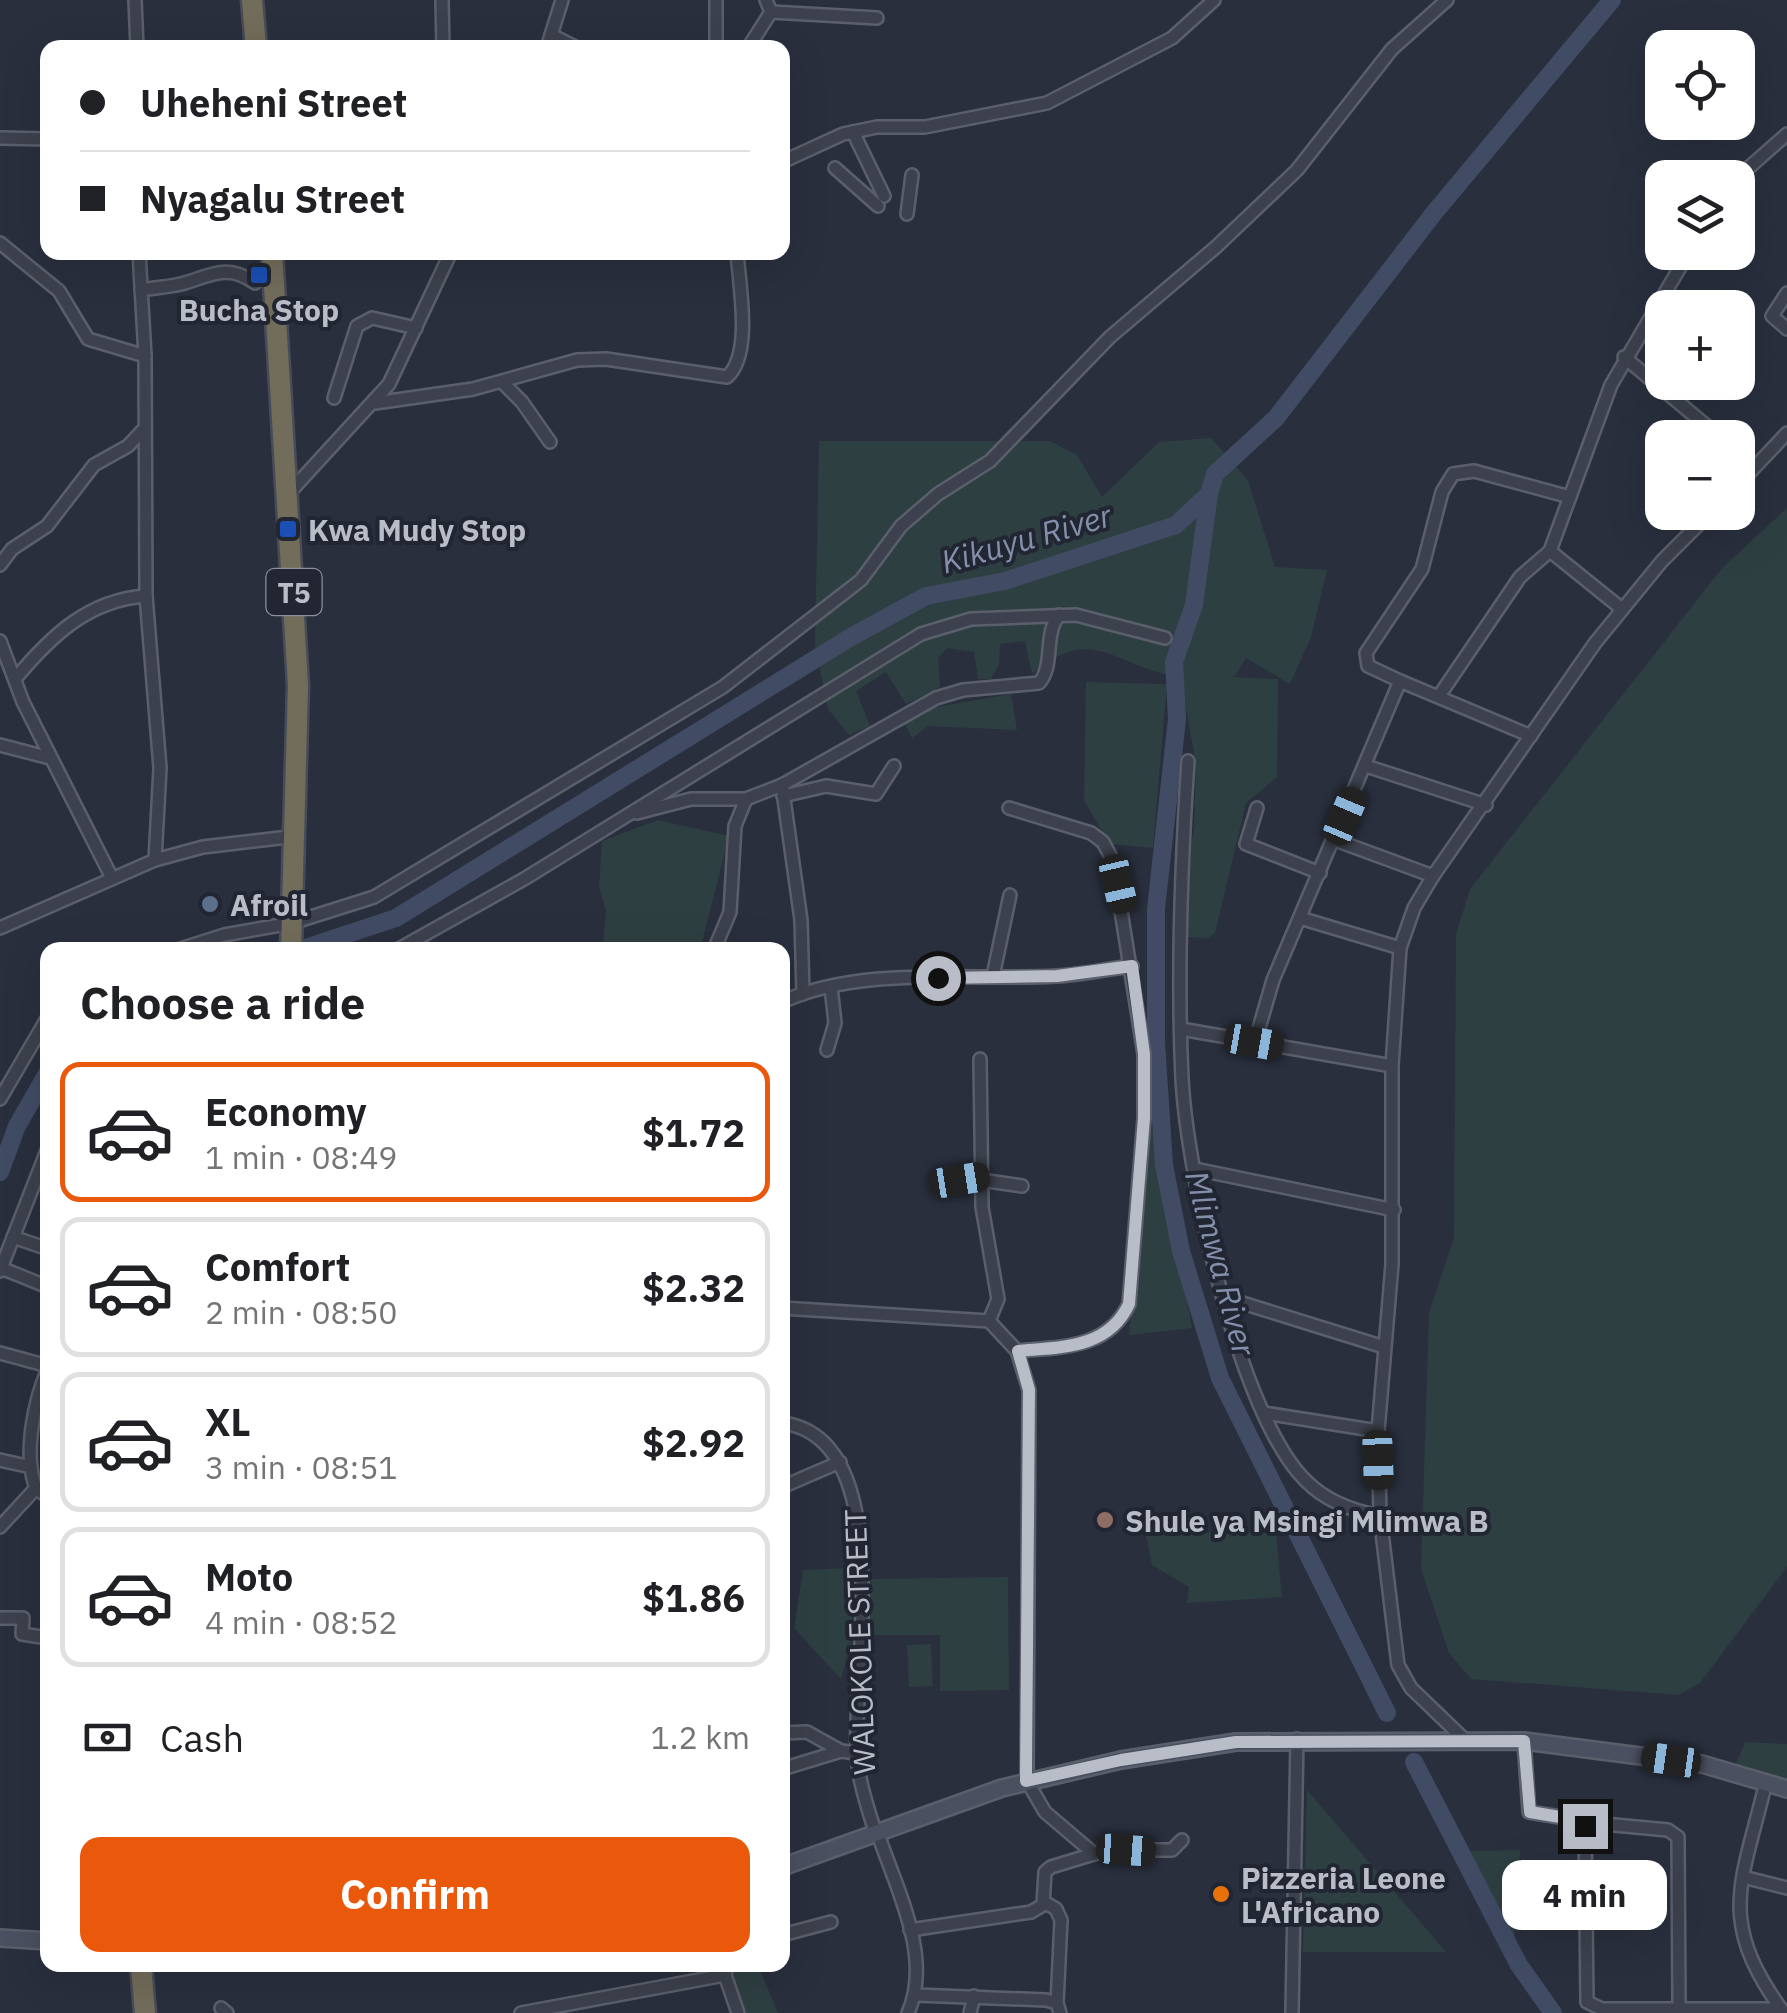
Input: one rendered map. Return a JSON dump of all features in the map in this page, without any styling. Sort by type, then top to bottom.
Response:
[{"type":"highway","points":[[252,0],[255,40]]},
{"type":"highway","name":"T5","points":[[273,260],[289,493],[299,723],[292,935]]},
{"type":"highway","points":[[142,1972],[145,2013]]},
{"type":"street","points":[[135,0],[137,40]]},
{"type":"street","points":[[442,0],[443,40]]},
{"type":"street","points":[[549,40],[562,0]]},
{"type":"street","points":[[716,0],[716,40]]},
{"type":"street","points":[[790,159],[853,132],[924,127],[1047,102],[1172,38],[1214,0]]},
{"type":"street","points":[[202,942],[224,935],[292,935],[374,897],[429,868],[723,687],[861,580],[901,526],[938,494],[990,461],[1110,337],[1297,170],[1374,69],[1448,0]]},
{"type":"street","points":[[752,40],[769,6],[878,18]]},
{"type":"street","points":[[835,168],[881,201],[853,132]]},
{"type":"street","points":[[1755,162],[1787,134]]},
{"type":"street","points":[[0,138],[40,139]]},
{"type":"street","points":[[907,214],[912,176]]},
{"type":"street","points":[[0,243],[60,291],[88,339],[145,356]]},
{"type":"street","points":[[139,260],[145,356],[142,431],[146,596],[160,768],[155,860]]},
{"type":"street","points":[[289,493],[389,384],[447,260]]},
{"type":"street","points":[[375,403],[502,382],[589,359],[727,377],[734,372],[741,339],[737,260]]},
{"type":"street","points":[[1439,696],[1520,577],[1550,551],[1624,358],[1678,270]]},
{"type":"street","points":[[141,290],[186,283],[210,272],[241,273],[255,283]]},
{"type":"street","points":[[1787,294],[1772,316],[1787,329]]},
{"type":"street","points":[[334,398],[357,326],[372,318],[416,328]]},
{"type":"street","points":[[1624,358],[1699,420]]},
{"type":"street","points":[[502,382],[522,402],[550,442]]},
{"type":"street","points":[[0,565],[12,549],[47,526],[94,465],[128,446],[142,431]]},
{"type":"street","points":[[1755,466],[1787,433]]},
{"type":"street","points":[[1531,736],[1368,666],[1366,653],[1422,568],[1442,492],[1453,474],[1474,471],[1570,497]]},
{"type":"street","points":[[1466,1742],[1411,1688],[1398,1665],[1380,1516],[1378,1431],[1394,1210],[1392,1066],[1400,948],[1414,908],[1531,736],[1622,609],[1693,530]]},
{"type":"street","points":[[1550,551],[1622,609]]},
{"type":"street","points":[[15,678],[60,629],[116,598],[146,596]]},
{"type":"street","points":[[782,790],[949,693],[1039,682],[1046,675],[1049,630],[1059,615]]},
{"type":"street","points":[[411,942],[921,634],[971,620],[1059,615],[1093,618],[1165,638]]},
{"type":"street","points":[[0,641],[50,758],[112,878]]},
{"type":"street","points":[[1254,1042],[1273,980],[1400,681]]},
{"type":"street","points":[[0,745],[50,758]]},
{"type":"street","points":[[1188,761],[1182,846],[1182,1082],[1195,1169],[1223,1297],[1250,1385],[1290,1462],[1306,1481],[1355,1512],[1380,1516]]},
{"type":"street","points":[[625,816],[690,799],[746,800],[782,790],[826,786],[876,794],[894,766]]},
{"type":"street","points":[[1366,766],[1486,805]]},
{"type":"street","points":[[782,790],[801,920],[803,994]]},
{"type":"street","points":[[717,942],[730,912],[735,826],[746,800]]},
{"type":"street","points":[[1009,808],[1077,828],[1103,842],[1113,861],[1124,907],[1144,1054],[1144,1118],[1129,1304],[1122,1320],[1091,1342],[1018,1351]]},
{"type":"street","points":[[1257,808],[1246,844],[1320,873]]},
{"type":"street","points":[[0,928],[155,860],[202,847],[296,836]]},
{"type":"street","points":[[1335,840],[1434,876]]},
{"type":"street","points":[[993,976],[1010,895]]},
{"type":"street","points":[[1300,918],[1400,948]]},
{"type":"street","points":[[790,999],[831,987],[911,978],[1084,972],[1132,966]]},
{"type":"street","points":[[827,1050],[834,1023],[831,987]]},
{"type":"street","points":[[1182,1029],[1392,1066]]},
{"type":"street","points":[[0,1098],[40,1030]]},
{"type":"street","points":[[980,1059],[981,1178],[998,1298],[989,1321]]},
{"type":"street","points":[[40,1168],[1,1270],[40,1284]]},
{"type":"street","points":[[1195,1169],[1394,1210]]},
{"type":"street","points":[[939,1182],[981,1178],[1022,1186]]},
{"type":"street","points":[[13,1237],[40,1246]]},
{"type":"street","points":[[1223,1297],[1384,1347]]},
{"type":"street","points":[[790,1309],[989,1321],[1018,1351],[1029,1390],[1026,1781],[1045,1812],[1092,1852]]},
{"type":"street","points":[[0,1353],[40,1365]]},
{"type":"street","points":[[40,1395],[31,1468],[40,1491]]},
{"type":"street","points":[[1264,1413],[1378,1431]]},
{"type":"street","points":[[790,1425],[806,1431],[840,1462],[790,1484]]},
{"type":"street","points":[[0,1460],[31,1468]]},
{"type":"street","name":"WALOKOLE STREET","points":[[840,1462],[851,1480],[860,1535],[857,1752],[877,1834],[910,1930],[916,1995]]},
{"type":"street","points":[[0,1527],[36,1488]]},
{"type":"street","points":[[0,1618],[22,1618],[22,1634],[40,1637]]},
{"type":"street","points":[[790,1733],[807,1732],[841,1751]]},
{"type":"street","points":[[1292,2013],[1297,1738]]},
{"type":"street","points":[[790,1864],[1026,1781],[1121,1760],[1236,1742],[1297,1738],[1524,1741],[1702,1764],[1787,1789]]},
{"type":"street","points":[[1524,1741],[1530,1812],[1582,1822],[1668,1830],[1678,1836],[1679,2008]]},
{"type":"street","points":[[790,1767],[841,1751],[857,1752]]},
{"type":"street","points":[[1766,1782],[1738,1910],[1742,1941],[1756,1975],[1782,2011]]},
{"type":"street","points":[[1582,1822],[1585,1999],[1602,2009],[1782,2011]]},
{"type":"street","points":[[1044,1902],[1045,1872],[1092,1852],[1164,1852],[1178,1847],[1182,1840]]},
{"type":"street","points":[[1743,1877],[1787,1888]]},
{"type":"street","points":[[910,1930],[1016,1917],[1044,1902]]},
{"type":"street","points":[[908,2013],[916,1995],[974,1996],[1058,2008],[1061,1920],[1056,1909],[1044,1902]]},
{"type":"street","points":[[790,1933],[832,1922]]},
{"type":"street","points":[[0,1938],[40,1940]]},
{"type":"street","points":[[521,2013],[716,1972]]},
{"type":"street","points":[[727,1972],[738,2013]]},
{"type":"street","points":[[970,2013],[974,1996]]},
{"type":"shaded area","points":[[1211,438],[1248,480],[1275,567],[1327,570],[1311,637],[1290,684],[1246,658],[1235,676],[1229,677],[1278,679],[1277,777],[1246,803],[1215,933],[1208,938],[1188,937],[1187,859],[1194,831],[1196,763],[1180,677],[1088,649],[1053,659],[1032,674],[1025,641],[1000,644],[999,664],[991,679],[978,679],[974,652],[947,648],[938,658],[940,687],[906,704],[886,672],[856,691],[870,726],[849,735],[828,709],[815,646],[819,441],[1050,441],[1077,455],[1102,497],[1159,442]]},
{"type":"shaded area","points":[[1787,508],[1787,1567],[1700,1683],[1678,1695],[1471,1679],[1449,1653],[1421,1569],[1429,1313],[1454,1238],[1456,934],[1470,889],[1723,567]]},
{"type":"shaded area","points":[[1086,682],[1167,684],[1153,848],[1109,844],[1084,800]]},
{"type":"shaded area","points":[[1011,694],[1017,730],[928,726],[912,738],[904,722],[931,708]]},
{"type":"shaded area","points":[[658,820],[729,836],[702,942],[603,942],[606,911],[599,887],[602,841]]},
{"type":"shaded area","points":[[1149,1129],[1156,1129],[1192,1328],[1129,1335]]},
{"type":"shaded area","points":[[1145,1532],[1276,1533],[1282,1597],[1187,1603],[1189,1587],[1152,1565]]},
{"type":"shaded area","points":[[854,1568],[851,1641],[841,1679],[794,1628],[803,1570]]},
{"type":"shaded area","points":[[1008,1577],[1009,1690],[940,1691],[940,1635],[869,1635],[871,1579]]},
{"type":"shaded area","points":[[931,1644],[933,1686],[909,1687],[907,1645]]},
{"type":"shaded area","points":[[1745,1742],[1787,1744],[1787,1783],[1734,1768]]},
{"type":"shaded area","points":[[1307,1790],[1446,1952],[1303,1952]]},
{"type":"shaded area","points":[[1520,1850],[1514,1942],[1467,1851]]},
{"type":"shaded area","points":[[732,1972],[761,1972],[778,2013],[745,2013]]},
{"type":"waterway","name":"Kikuyu River","points":[[323,942],[396,918],[851,637],[926,596],[1005,581],[1176,525],[1209,494],[1215,474],[1276,418],[1434,213],[1612,0]]},
{"type":"waterway","name":"Mlimwa River","points":[[1209,494],[1194,605],[1174,662],[1177,719],[1156,909],[1156,1042],[1164,1165],[1181,1251],[1220,1378],[1387,1713]]},
{"type":"waterway","name":"Kikuyu River","points":[[0,1172],[17,1126],[40,1086]]},
{"type":"waterway","name":"Mlimwa River","points":[[1414,1762],[1519,1965],[1553,2013]]},
{"type":"place","name":"Bucha Stop","points":[[259,275]]},
{"type":"place","name":"Kwa Mudy Stop","points":[[288,529]]},
{"type":"place","name":"Afroil","points":[[210,904]]},
{"type":"place","name":"Shule ya Msingi Mlimwa B","points":[[1105,1520]]},
{"type":"place","name":"Pizzeria Leone L'Africano","points":[[1221,1894]]},
{"type":"route","points":[[938,978],[1057,976],[1132,966],[1141,1020],[1144,1118],[1129,1304],[1122,1320],[1091,1342],[1018,1351],[1029,1390],[1026,1781],[1121,1760],[1236,1742],[1297,1738],[1524,1741],[1530,1812],[1578,1820],[1585,1826]]}]
